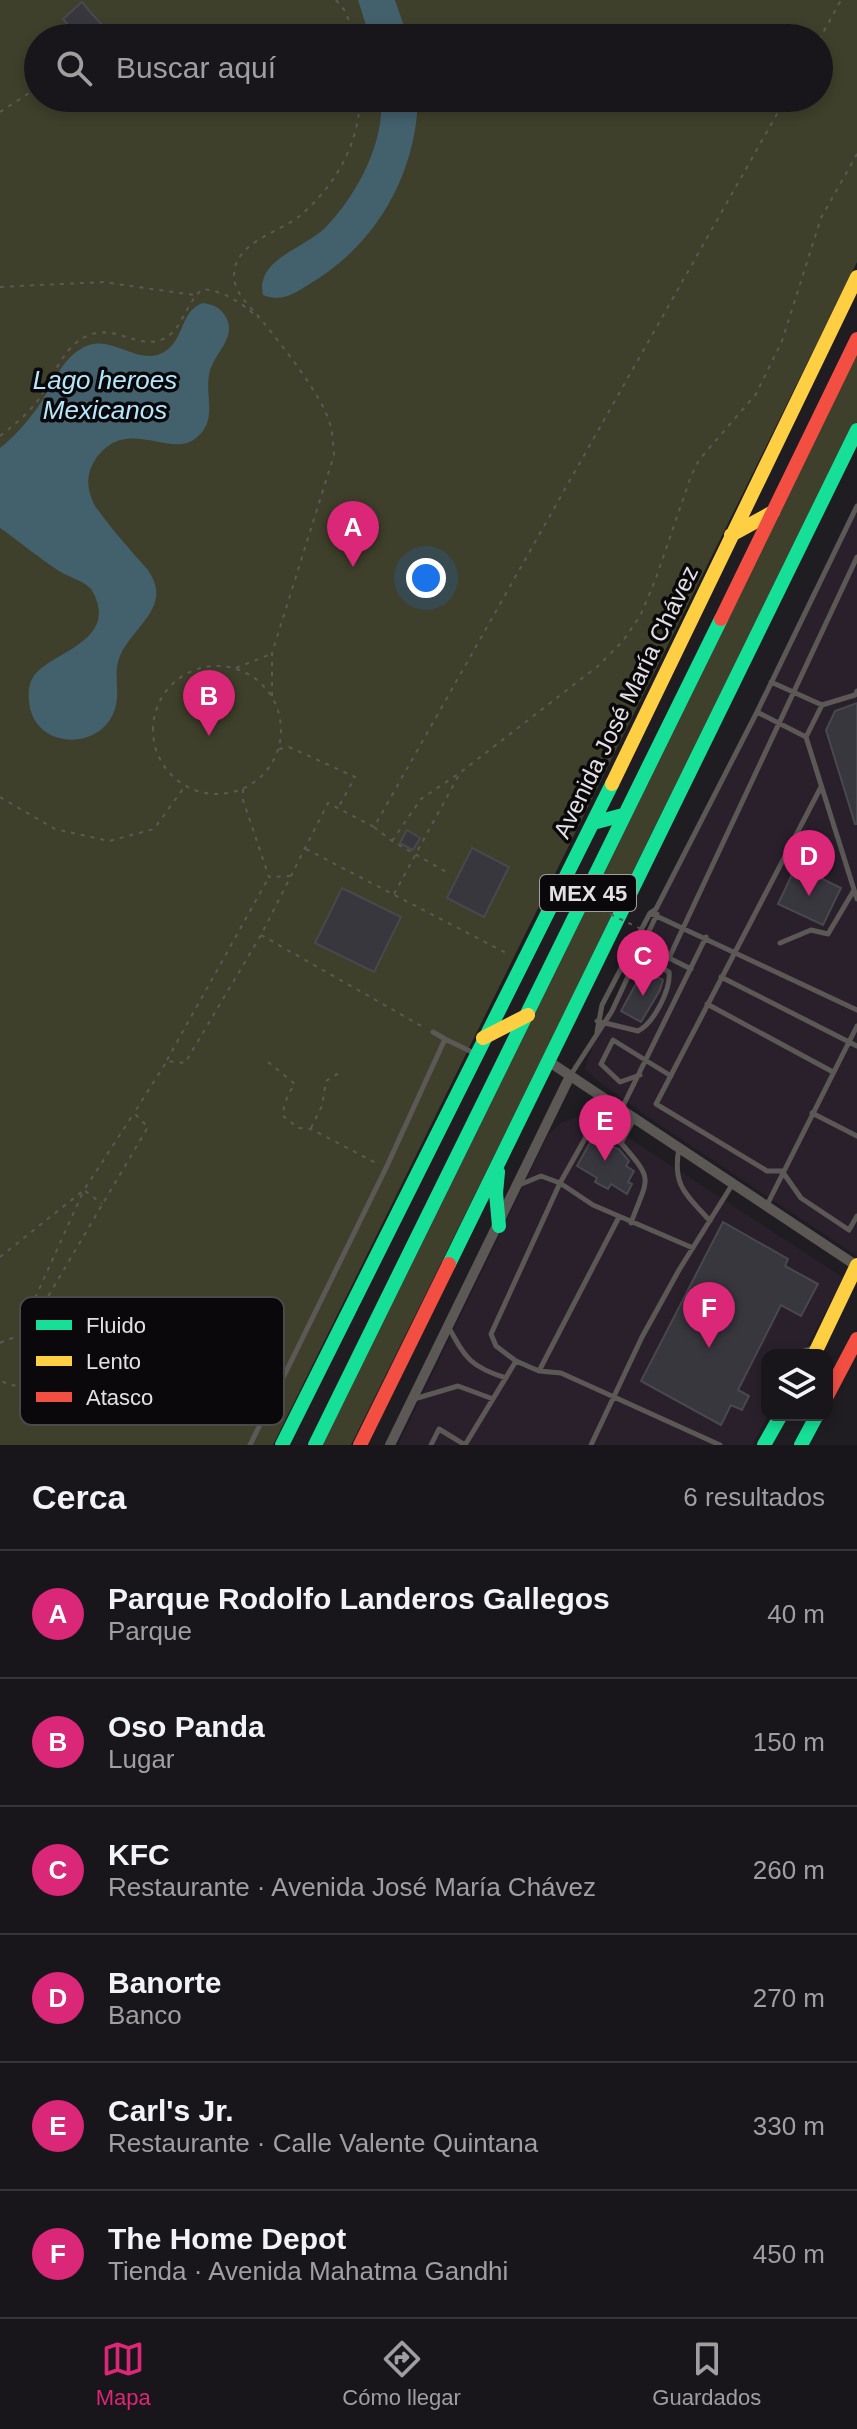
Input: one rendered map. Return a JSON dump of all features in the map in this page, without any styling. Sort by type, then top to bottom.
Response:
[{"type":"main road","name":"Avenida José María Chávez","points":[[282,1445],[593,823],[857,277]]},
{"type":"main road","name":"Avenida José María Chávez","points":[[315,1445],[857,339]]},
{"type":"main road","name":"MEX 45","points":[[360,1445],[857,430]]},
{"type":"main road","points":[[731,535],[773,512]]},
{"type":"main road","points":[[593,823],[623,815]]},
{"type":"main road","points":[[483,1038],[528,1015]]},
{"type":"main road","points":[[499,1226],[496,1193],[502,1155]]},
{"type":"main road","points":[[817,1349],[857,1266]]},
{"type":"main road","points":[[833,1385],[857,1339]]},
{"type":"main road","points":[[764,1444],[776,1421]]},
{"type":"main road","points":[[801,1445],[814,1421]]},
{"type":"street","points":[[548,1061],[857,1266]]},
{"type":"street","points":[[390,1445],[570,1076]]},
{"type":"lane","points":[[597,1032],[602,1005],[757,712],[857,508]]},
{"type":"lane","points":[[691,969],[669,958],[857,557]]},
{"type":"lane","points":[[771,682],[822,705],[855,695],[857,691]]},
{"type":"lane","points":[[822,705],[806,737],[857,899]]},
{"type":"lane","points":[[757,712],[806,737]]},
{"type":"lane","points":[[782,1171],[767,1171],[656,1104],[821,787]]},
{"type":"lane","points":[[780,943],[811,930],[828,934],[854,890]]},
{"type":"lane","points":[[653,911],[857,1010]]},
{"type":"lane","points":[[570,1076],[605,1024],[658,916]]},
{"type":"lane","points":[[621,1109],[706,937]]},
{"type":"lane","points":[[597,1021],[638,1031],[646,1027],[670,983],[669,972],[639,955]]},
{"type":"lane","points":[[721,977],[857,1046]]},
{"type":"lane","points":[[707,1004],[833,1072]]},
{"type":"lane","points":[[766,1206],[857,1026]]},
{"type":"lane","points":[[433,1032],[476,1054]]},
{"type":"lane","points":[[284,1376],[386,1168],[445,1039]]},
{"type":"lane","points":[[640,1075],[620,1082],[601,1064],[613,1040],[671,1076]]},
{"type":"lane","points":[[812,1113],[857,1136]]},
{"type":"lane","points":[[621,1143],[634,1118]]},
{"type":"lane","points":[[631,1223],[647,1179],[645,1170],[621,1143],[592,1133],[587,1135],[560,1183],[491,1334],[496,1346],[516,1361],[539,1371],[561,1373],[720,1445]]},
{"type":"lane","points":[[679,1148],[674,1171],[687,1196],[710,1221]]},
{"type":"lane","points":[[782,1171],[801,1198],[849,1230],[857,1216]]},
{"type":"lane","points":[[519,1185],[541,1176],[560,1183],[576,1195],[631,1223],[693,1248]]},
{"type":"lane","points":[[591,1445],[642,1337],[733,1184]]},
{"type":"lane","points":[[539,1371],[619,1217]]},
{"type":"lane","points":[[449,1328],[467,1361],[483,1371],[506,1378]]},
{"type":"lane","points":[[431,1445],[439,1429],[465,1445],[516,1361]]},
{"type":"lane","points":[[413,1399],[458,1386],[493,1399]]},
{"type":"lane","points":[[250,1445],[260,1425]]},
{"type":"lane","points":[[756,1445],[764,1444]]},
{"type":"path","points":[[336,0],[346,12],[350,24]]},
{"type":"path","points":[[828,24],[841,0]]},
{"type":"path","points":[[0,112],[24,96]]},
{"type":"path","points":[[272,696],[256,679],[235,668],[215,666],[194,670],[177,680],[163,695],[155,714],[153,735],[158,755],[169,772],[185,785],[204,792],[224,793],[243,788],[265,772],[278,750],[281,722],[272,696],[272,653],[334,455],[330,424],[313,391],[240,294],[234,279],[236,264],[250,245],[300,216],[326,190],[348,156],[360,112]]},
{"type":"path","points":[[374,827],[778,112]]},
{"type":"path","points":[[392,841],[421,799],[461,772],[598,666],[623,641],[640,616],[691,476],[699,460],[756,394],[782,341],[821,218],[857,154]]},
{"type":"path","points":[[0,287],[103,282],[194,295]]},
{"type":"path","points":[[0,436],[36,402],[64,357],[84,337],[101,332],[148,342],[163,339],[177,327],[194,295],[203,289],[220,291],[244,305],[265,324]]},
{"type":"path","points":[[235,668],[272,653]]},
{"type":"path","points":[[278,750],[289,747],[355,777],[338,808]]},
{"type":"path","points":[[393,894],[461,772]]},
{"type":"path","points":[[0,797],[55,829],[109,841],[154,829],[185,785]]},
{"type":"path","points":[[36,1297],[84,1190],[167,1061],[269,877],[243,800],[243,788]]},
{"type":"path","points":[[167,1061],[185,1063],[261,935],[328,803],[450,874]]},
{"type":"path","points":[[305,849],[522,961]]},
{"type":"path","points":[[269,877],[290,876]]},
{"type":"path","points":[[544,896],[549,885],[658,937],[653,948]]},
{"type":"path","points":[[261,935],[433,1032]]},
{"type":"path","points":[[268,1062],[295,1084],[288,1094],[282,1115],[298,1128],[311,1129],[386,1168]]},
{"type":"path","points":[[311,1129],[322,1106],[326,1081],[342,1071]]},
{"type":"path","points":[[47,1297],[148,1127],[134,1113]]},
{"type":"path","points":[[84,1190],[103,1204]]},
{"type":"path","points":[[0,1257],[84,1190]]},
{"type":"path","points":[[0,1343],[20,1339]]},
{"type":"path","points":[[0,1380],[20,1385]]},
{"type":"shaded area","points":[[857,499],[857,1256],[648,1117],[585,1069],[594,1042]]},
{"type":"shaded area","points":[[576,1117],[598,1118],[844,1278],[805,1349],[761,1349],[761,1421],[766,1421],[752,1445],[398,1445],[548,1135],[561,1123]]},
{"type":"green space","points":[[0,0],[857,0],[857,262],[284,1423],[284,1297],[20,1297],[20,1425],[283,1425],[273,1445],[0,1445]]},
{"type":"green space","points":[[857,348],[857,422],[351,1445],[318,1445]]},
{"type":"water","points":[[358,0],[395,0],[403,24],[366,24]]},
{"type":"water","points":[[381,112],[417,112],[409,155],[400,181],[372,229],[332,269],[308,285],[281,298],[263,295],[263,283],[274,263],[326,227],[348,200],[373,150]]},
{"type":"water","name":"Lago heroes Mexicanos","points":[[203,303],[222,311],[229,330],[211,367],[209,416],[203,431],[185,443],[120,440],[107,447],[95,460],[88,477],[95,506],[150,574],[156,588],[156,599],[118,661],[117,698],[112,716],[102,729],[88,737],[73,740],[58,738],[44,730],[34,718],[29,701],[31,682],[37,672],[90,635],[99,613],[88,586],[59,571],[0,528],[0,448],[30,418],[65,363],[80,350],[99,343],[138,354],[158,355],[173,345],[190,312]]},
{"type":"building","points":[[82,2],[102,24],[67,24],[63,19]]},
{"type":"building","points":[[857,703],[855,824],[826,730],[835,711]]},
{"type":"building","points":[[407,830],[420,838],[413,850],[400,843]]},
{"type":"building","points":[[472,848],[509,867],[484,917],[447,898]]},
{"type":"building","points":[[796,866],[841,888],[823,925],[778,904]]},
{"type":"building","points":[[342,888],[401,917],[374,972],[315,943]]},
{"type":"building","points":[[644,969],[663,980],[641,1022],[621,1011]]},
{"type":"building","points":[[592,1139],[619,1149],[629,1161],[626,1166],[634,1171],[628,1182],[632,1184],[627,1194],[611,1184],[608,1189],[595,1182],[597,1178],[577,1166]]},
{"type":"building","points":[[723,1222],[788,1259],[785,1266],[818,1284],[801,1316],[781,1305],[738,1390],[749,1396],[742,1410],[731,1405],[721,1425],[641,1381]]},
{"type":"traffic: fast","points":[[449,1264],[857,430]]},
{"type":"traffic: fast","points":[[315,1445],[721,619]]},
{"type":"traffic: fast","points":[[282,1445],[612,784]]},
{"type":"traffic: fast","points":[[593,823],[623,815]]},
{"type":"traffic: fast","points":[[498,1172],[499,1226]]},
{"type":"traffic: fast","points":[[764,1445],[778,1421]]},
{"type":"traffic: fast","points":[[801,1445],[814,1421]]},
{"type":"traffic: slow","points":[[612,784],[857,277]]},
{"type":"traffic: slow","points":[[731,535],[773,512]]},
{"type":"traffic: slow","points":[[483,1038],[528,1015]]},
{"type":"traffic: slow","points":[[817,1349],[857,1265]]},
{"type":"traffic: jam","points":[[721,619],[857,339]]},
{"type":"traffic: jam","points":[[360,1445],[449,1264]]},
{"type":"traffic: jam","points":[[833,1385],[857,1339]]},
{"type":"place","name":"Parque Rodolfo Landeros Gallegos","points":[[353,567]]},
{"type":"place","name":"Oso Panda","points":[[209,736]]},
{"type":"place","name":"Banorte","points":[[809,896]]},
{"type":"place","name":"KFC","points":[[643,996]]},
{"type":"place","name":"Carl's Jr.","points":[[605,1161]]},
{"type":"place","name":"The Home Depot","points":[[709,1348]]}]
